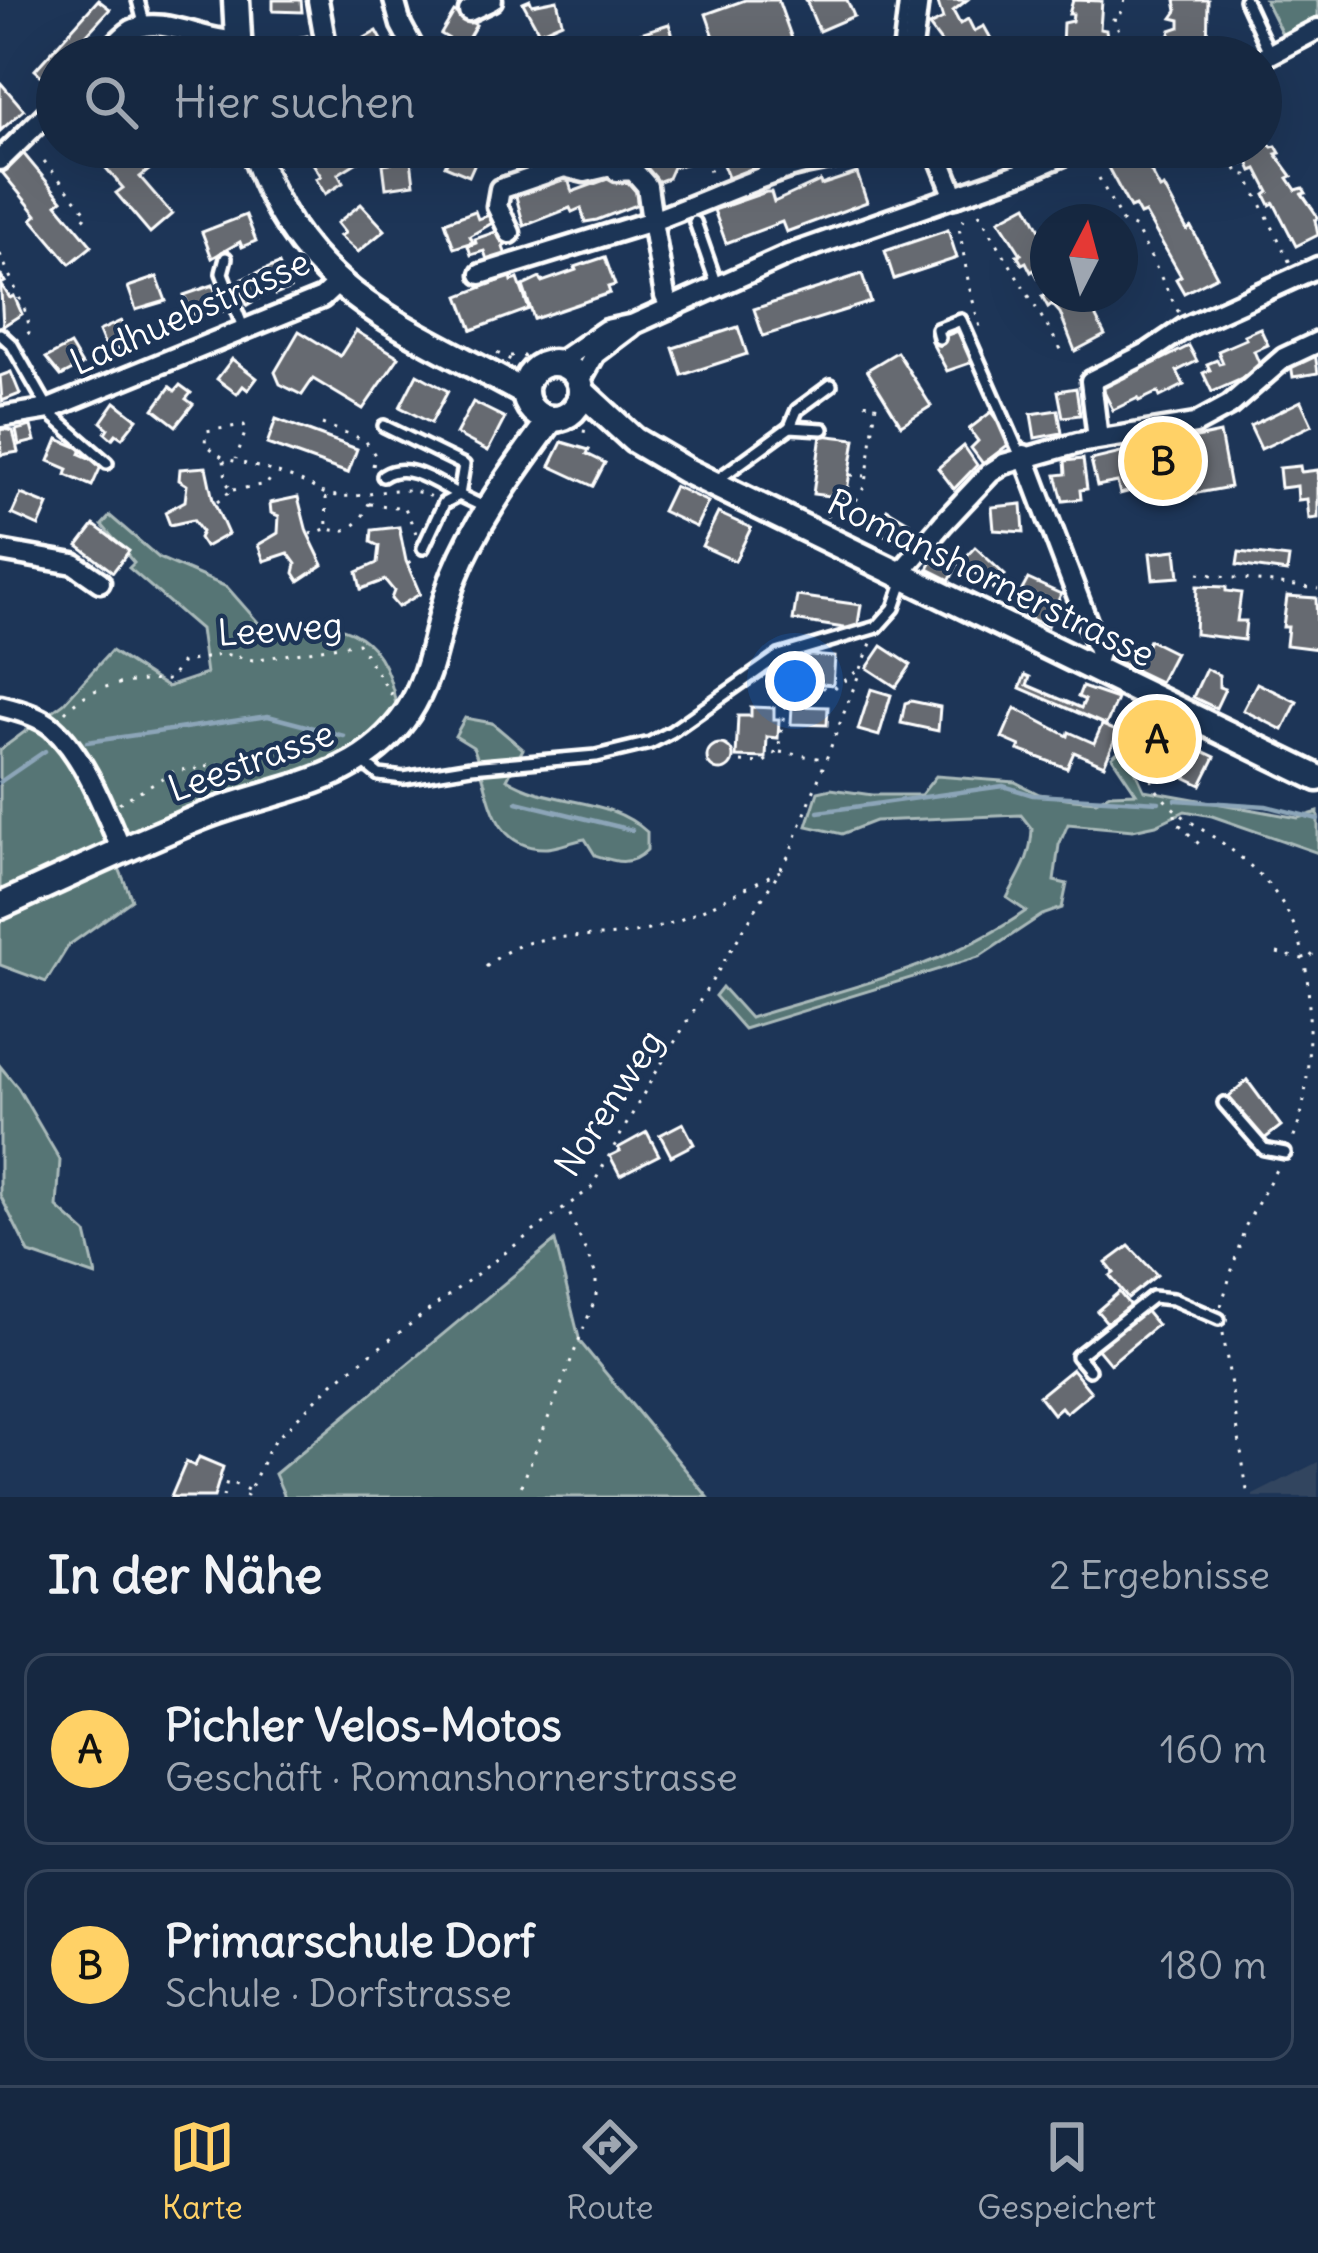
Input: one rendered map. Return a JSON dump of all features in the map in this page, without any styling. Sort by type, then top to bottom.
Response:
[{"type":"main road","points":[[236,0],[237,36]]},
{"type":"main road","name":"Romanshornerstrasse","points":[[262,168],[299,242],[338,283],[387,320],[553,393],[615,437],[634,440],[1318,778]]},
{"type":"main road","name":"Leestrasse","points":[[0,906],[206,814],[308,785],[361,759],[386,738],[419,692],[436,650],[455,572],[553,393]]},
{"type":"street","points":[[318,0],[324,36]]},
{"type":"street","points":[[394,0],[407,36]]},
{"type":"street","points":[[469,11],[492,0]]},
{"type":"street","points":[[914,36],[918,0]]},
{"type":"street","points":[[126,36],[146,26],[195,36]]},
{"type":"street","points":[[1282,48],[1318,29]]},
{"type":"street","points":[[0,160],[36,125]]},
{"type":"street","points":[[510,232],[497,206],[500,189],[561,168]]},
{"type":"street","points":[[568,168],[585,172],[602,168]]},
{"type":"street","points":[[613,168],[633,170],[647,186],[671,308]]},
{"type":"street","points":[[481,274],[524,255],[652,221],[791,168]]},
{"type":"street","points":[[944,168],[956,197]]},
{"type":"street","points":[[553,393],[634,324],[788,255],[1029,168]]},
{"type":"street","points":[[1098,439],[1091,381],[1186,327],[1318,267]]},
{"type":"street","name":"Ladhuebstrasse","points":[[0,417],[49,409],[322,298],[338,283]]},
{"type":"street","points":[[904,577],[907,565],[990,472],[1024,455],[1195,424],[1230,405],[1284,358],[1318,342]]},
{"type":"street","points":[[1024,455],[1099,653],[1094,669]]},
{"type":"street","points":[[0,551],[74,563],[100,582]]},
{"type":"street","points":[[0,706],[52,727],[90,779],[122,851]]},
{"type":"lane","points":[[138,0],[146,26]]},
{"type":"lane","points":[[901,36],[905,0]]},
{"type":"lane","points":[[1245,0],[1258,36]]},
{"type":"lane","points":[[695,222],[718,288]]},
{"type":"lane","points":[[226,258],[222,273],[244,330]]},
{"type":"lane","points":[[940,338],[937,329],[961,320],[1018,451],[1024,455]]},
{"type":"lane","points":[[0,334],[49,409],[107,463]]},
{"type":"lane","points":[[713,483],[790,427],[797,410],[831,385]]},
{"type":"lane","points":[[384,426],[464,465],[459,495]]},
{"type":"lane","points":[[790,427],[823,429]]},
{"type":"lane","points":[[383,476],[407,469],[489,509]]},
{"type":"lane","points":[[423,548],[444,503],[459,495]]},
{"type":"lane","points":[[361,759],[379,775],[404,778],[627,751],[671,732],[779,656],[877,627],[894,608],[904,577]]},
{"type":"lane","points":[[1224,1103],[1264,1149],[1286,1153]]},
{"type":"lane","points":[[1089,1370],[1077,1356],[1152,1297],[1173,1299],[1219,1318]]},
{"type":"path","points":[[1122,36],[1113,19],[1119,20],[1125,0]]},
{"type":"path","points":[[51,168],[88,214],[79,224]]},
{"type":"path","points":[[708,168],[721,196]]},
{"type":"path","points":[[1236,168],[1247,175],[1297,276]]},
{"type":"path","points":[[1100,178],[1122,222],[1136,228],[1186,327]]},
{"type":"path","points":[[979,213],[1065,356]]},
{"type":"path","points":[[964,219],[959,227],[985,343]]},
{"type":"path","points":[[0,254],[30,332],[12,346]]},
{"type":"path","points":[[473,354],[506,355],[553,393],[593,436]]},
{"type":"path","points":[[822,523],[827,515],[851,509],[867,476],[877,404],[858,403]]},
{"type":"path","points":[[235,460],[244,424],[206,431],[205,445],[224,458],[302,481],[326,495],[363,496],[377,490],[411,488],[444,503]]},
{"type":"path","points":[[322,424],[365,440],[375,455],[370,478]]},
{"type":"path","points":[[224,458],[226,482],[232,490]]},
{"type":"path","points":[[218,502],[232,490],[267,484],[273,475]]},
{"type":"path","points":[[851,475],[867,476]]},
{"type":"path","points":[[326,495],[327,528]]},
{"type":"path","points":[[363,496],[369,503],[405,508],[417,536]]},
{"type":"path","points":[[310,534],[352,528],[364,518],[369,503]]},
{"type":"path","points":[[408,563],[423,548]]},
{"type":"path","points":[[1198,573],[1318,589]]},
{"type":"path","name":"Norenweg","points":[[246,1497],[273,1442],[334,1381],[591,1188],[780,871],[877,627]]},
{"type":"path","name":"Leeweg","points":[[52,727],[82,692],[129,679],[170,680],[181,663],[224,654],[253,660],[358,643],[393,694],[391,710]]},
{"type":"path","points":[[778,752],[785,707],[796,690],[836,687],[862,668]]},
{"type":"path","points":[[1130,686],[1125,696],[1142,760],[1158,791],[1175,810],[1246,860],[1269,885],[1300,938],[1309,1013],[1306,1092],[1286,1153]]},
{"type":"path","points":[[742,762],[763,763],[778,752],[825,759]]},
{"type":"path","points":[[104,811],[176,770],[198,770],[216,763],[232,770],[276,771]]},
{"type":"path","points":[[1175,810],[1176,821],[1204,848]]},
{"type":"path","points":[[486,967],[505,949],[529,940],[642,932],[671,923],[780,871]]},
{"type":"path","points":[[1306,959],[1318,949]]},
{"type":"path","points":[[1277,953],[1306,959]]},
{"type":"path","points":[[1309,1013],[1318,1012]]},
{"type":"path","points":[[1248,1497],[1219,1318],[1245,1227],[1272,1178]]},
{"type":"path","points":[[517,1497],[596,1297],[592,1260],[566,1207]]},
{"type":"path","points":[[223,1497],[227,1481],[248,1490]]},
{"type":"shaded area","points":[[1318,1462],[1318,1497],[1253,1497],[1253,1495]]},
{"type":"green space","points":[[1265,0],[1318,0],[1318,20],[1283,36]]},
{"type":"green space","points":[[110,516],[159,558],[227,587],[263,628],[313,625],[352,632],[380,657],[396,705],[358,743],[324,764],[205,804],[110,846],[132,900],[69,945],[46,982],[0,965],[0,750],[64,703],[111,651],[167,687],[206,674],[200,629],[129,568],[134,563],[102,525]]},
{"type":"green space","points":[[465,718],[492,723],[523,749],[507,779],[631,820],[647,832],[647,850],[635,859],[616,861],[595,855],[585,839],[547,848],[513,839],[494,813],[473,747],[455,736]]},
{"type":"green space","points":[[1124,746],[1144,790],[1298,818],[1318,812],[1318,853],[1185,811],[1133,830],[1068,824],[1059,845],[1054,881],[1067,884],[1062,908],[1042,915],[979,957],[744,1029],[715,996],[722,987],[750,1018],[928,962],[1026,911],[1007,898],[1030,849],[1032,829],[1021,815],[875,821],[842,834],[807,826],[818,792],[921,795],[936,776],[1015,782],[1039,794],[1096,801],[1110,794],[1136,793],[1112,757]]},
{"type":"green space","points":[[0,1066],[60,1160],[57,1207],[86,1233],[96,1276],[29,1253],[0,1195]]},
{"type":"green space","points":[[555,1241],[580,1342],[708,1497],[285,1497],[275,1474]]},
{"type":"building","points":[[98,0],[110,9],[85,36],[66,36]]},
{"type":"building","points":[[273,0],[301,0],[302,12],[273,11]]},
{"type":"building","points":[[530,0],[532,5],[557,0],[562,22],[539,32],[523,3]]},
{"type":"building","points":[[745,0],[778,0],[791,36],[714,36],[706,14]]},
{"type":"building","points":[[806,0],[847,0],[854,16],[819,31]]},
{"type":"building","points":[[937,0],[967,0],[953,11],[960,24],[968,19],[974,31],[984,26],[990,36],[936,36],[929,26],[943,19]]},
{"type":"building","points":[[1073,0],[1102,1],[1100,29],[1107,36],[1062,36],[1063,23],[1072,21],[1073,14],[1069,14]]},
{"type":"building","points":[[1175,0],[1208,0],[1207,36],[1170,36],[1180,27],[1180,20],[1172,18],[1177,11]]},
{"type":"building","points":[[454,12],[476,25],[470,36],[441,34]]},
{"type":"building","points":[[669,24],[673,36],[631,36]]},
{"type":"building","points":[[0,82],[24,110],[0,131]]},
{"type":"building","points":[[23,153],[92,246],[70,264],[32,219],[37,215],[1,171]]},
{"type":"building","points":[[1282,162],[1292,176],[1288,178],[1296,190],[1303,188],[1306,193],[1302,194],[1318,217],[1318,235],[1296,246],[1274,203],[1270,205],[1257,169],[1251,168],[1282,168]]},
{"type":"building","points":[[106,168],[147,168],[140,177],[172,214],[150,233],[116,193],[123,188]]},
{"type":"building","points":[[316,168],[348,168],[338,174],[343,183],[325,194],[316,179],[321,176]]},
{"type":"building","points":[[384,168],[412,168],[414,184],[386,188]]},
{"type":"building","points":[[450,168],[473,168],[469,176]]},
{"type":"building","points":[[643,168],[673,168],[668,178],[652,184]]},
{"type":"building","points":[[724,168],[762,168],[763,173],[731,185]]},
{"type":"building","points":[[1108,168],[1149,168],[1187,230],[1191,227],[1217,276],[1184,293],[1176,279],[1181,276],[1145,213],[1140,215],[1138,204],[1128,204]]},
{"type":"building","points":[[629,171],[641,203],[585,222],[581,208],[572,212],[570,208],[524,226],[515,193],[567,175],[572,192]]},
{"type":"building","points":[[857,173],[867,202],[786,232],[782,222],[726,243],[714,210],[766,192],[771,192],[774,202],[820,181],[821,185]]},
{"type":"building","points":[[361,204],[385,230],[358,252],[340,236],[345,233],[337,223]]},
{"type":"building","points":[[1027,205],[1030,270],[1026,262],[1022,264],[1017,255],[1021,254],[999,220]]},
{"type":"building","points":[[475,211],[478,219],[489,215],[492,223],[470,236],[473,242],[454,248],[445,222]]},
{"type":"building","points":[[246,215],[256,241],[242,247],[240,242],[212,258],[202,232]]},
{"type":"building","points":[[948,230],[957,258],[894,279],[885,251]]},
{"type":"building","points":[[498,231],[507,258],[489,265],[484,251],[471,255],[468,246],[475,239]]},
{"type":"building","points":[[605,257],[615,285],[608,287],[610,293],[534,319],[523,286]]},
{"type":"building","points":[[279,264],[290,289],[275,295],[273,290],[247,305],[237,281]]},
{"type":"building","points":[[0,274],[5,282],[1,284],[10,298],[14,296],[22,314],[3,326]]},
{"type":"building","points":[[862,274],[871,302],[763,336],[754,309]]},
{"type":"building","points":[[511,276],[512,281],[518,279],[529,309],[472,330],[459,296]]},
{"type":"building","points":[[157,277],[166,301],[136,310],[128,287]]},
{"type":"building","points":[[213,285],[223,311],[195,320],[184,295]]},
{"type":"building","points":[[1093,312],[1105,335],[1075,351],[1060,313]]},
{"type":"building","points":[[121,321],[131,343],[108,353],[99,331]]},
{"type":"building","points":[[738,327],[747,354],[682,375],[673,348]]},
{"type":"building","points":[[1260,328],[1268,345],[1254,351],[1262,370],[1212,392],[1203,373],[1210,370],[1207,364],[1223,363],[1218,351]]},
{"type":"building","points":[[299,331],[340,356],[356,331],[399,357],[363,409],[313,379],[302,395],[280,384],[275,372]]},
{"type":"building","points":[[958,331],[973,362],[947,371],[931,341]]},
{"type":"building","points":[[70,345],[82,365],[61,376],[46,358]]},
{"type":"building","points":[[1189,346],[1197,361],[1177,371],[1184,385],[1113,410],[1098,380],[1149,361],[1151,365]]},
{"type":"building","points":[[897,352],[931,406],[901,425],[867,370]]},
{"type":"building","points":[[1315,353],[1318,373],[1293,377],[1290,357]]},
{"type":"building","points":[[232,359],[257,378],[248,390],[243,386],[237,394],[217,379]]},
{"type":"building","points":[[11,372],[20,394],[2,401],[0,376]]},
{"type":"building","points":[[417,374],[448,391],[431,423],[400,407]]},
{"type":"building","points":[[180,385],[191,393],[186,399],[193,404],[176,426],[154,409],[170,387],[175,391]]},
{"type":"building","points":[[1076,388],[1080,415],[1063,417],[1058,391]]},
{"type":"building","points":[[1301,401],[1312,425],[1261,449],[1250,426]]},
{"type":"building","points":[[115,402],[137,419],[122,438],[116,434],[112,439],[101,422]]},
{"type":"building","points":[[473,402],[505,418],[488,451],[456,434]]},
{"type":"building","points":[[1058,410],[1062,433],[1035,438],[1031,414]]},
{"type":"building","points":[[991,412],[1013,441],[983,464],[971,448],[978,441],[969,429]]},
{"type":"building","points":[[276,419],[357,449],[348,473],[267,444]]},
{"type":"building","points":[[31,426],[35,441],[19,445],[16,430]]},
{"type":"building","points":[[0,430],[13,431],[18,452],[1,455]]},
{"type":"building","points":[[1220,433],[1230,487],[1187,495],[1173,451],[1194,447],[1192,439]]},
{"type":"building","points":[[821,435],[855,439],[846,498],[813,494]]},
{"type":"building","points":[[58,439],[102,464],[92,486],[49,461]]},
{"type":"building","points":[[562,442],[589,450],[587,454],[605,463],[593,486],[550,466]]},
{"type":"building","points":[[964,446],[977,465],[954,489],[938,468]]},
{"type":"building","points":[[1146,447],[1152,474],[1132,479],[1135,490],[1120,494],[1117,482],[1097,486],[1091,460]]},
{"type":"building","points":[[1083,459],[1087,489],[1080,490],[1081,499],[1063,501],[1056,475],[1066,474],[1065,461]]},
{"type":"building","points":[[1300,466],[1301,472],[1318,470],[1318,518],[1309,519],[1307,499],[1298,500],[1297,486],[1281,488],[1279,468]]},
{"type":"building","points":[[206,467],[213,500],[228,534],[205,547],[193,520],[170,525],[165,512],[185,501],[187,485],[179,480],[180,469]]},
{"type":"building","points":[[674,486],[708,502],[696,527],[662,511]]},
{"type":"building","points":[[21,494],[48,505],[39,526],[12,514]]},
{"type":"building","points":[[298,497],[307,532],[323,565],[299,581],[288,553],[264,561],[258,545],[278,533],[279,516],[271,513],[270,503]]},
{"type":"building","points":[[1022,504],[1024,532],[994,530],[992,507]]},
{"type":"building","points":[[887,509],[910,523],[897,543],[875,529]]},
{"type":"building","points":[[718,513],[751,528],[735,561],[702,546]]},
{"type":"building","points":[[94,525],[129,551],[113,572],[78,546]]},
{"type":"building","points":[[399,527],[420,594],[398,607],[385,580],[361,589],[357,572],[377,563],[379,546],[371,542],[372,530]]},
{"type":"building","points":[[975,547],[1005,575],[993,589],[962,561]]},
{"type":"building","points":[[939,548],[960,559],[950,580],[928,569]]},
{"type":"building","points":[[1176,550],[1179,577],[1153,579],[1150,553]]},
{"type":"building","points":[[1239,552],[1289,558],[1287,572],[1237,565]]},
{"type":"building","points":[[1028,579],[1061,594],[1047,626],[1025,616],[1034,596],[1022,590]]},
{"type":"building","points":[[1197,586],[1241,593],[1237,621],[1246,621],[1244,640],[1195,634]]},
{"type":"building","points":[[797,596],[861,605],[857,630],[793,620]]},
{"type":"building","points":[[1287,596],[1316,598],[1318,649],[1286,645]]},
{"type":"building","points":[[1119,636],[1144,648],[1133,669],[1109,657]]},
{"type":"building","points":[[1149,640],[1175,653],[1160,682],[1135,670]]},
{"type":"building","points":[[882,646],[911,665],[896,687],[867,668]]},
{"type":"building","points":[[801,654],[835,657],[833,685],[798,682],[794,663],[800,664]]},
{"type":"building","points":[[1206,669],[1219,675],[1219,687],[1225,689],[1216,708],[1193,697]]},
{"type":"building","points":[[1025,675],[1030,677],[1027,685],[1081,708],[1085,700],[1078,697],[1082,687],[1117,699],[1106,725],[1020,688]]},
{"type":"building","points":[[1257,683],[1297,702],[1283,730],[1243,710]]},
{"type":"building","points":[[871,689],[891,695],[879,736],[858,730]]},
{"type":"building","points":[[905,703],[940,707],[938,731],[901,723]]},
{"type":"building","points":[[792,706],[828,707],[827,725],[791,724]]},
{"type":"building","points":[[751,707],[774,708],[774,719],[779,719],[778,738],[767,737],[766,758],[736,757],[738,716],[751,716]]},
{"type":"building","points":[[1015,708],[1068,736],[1069,732],[1094,743],[1102,725],[1118,732],[1104,765],[1074,752],[1067,768],[1018,750],[1020,746],[1002,738]]},
{"type":"building","points":[[1154,733],[1178,744],[1168,765],[1144,754]]},
{"type":"building","points":[[720,744],[733,757],[720,770],[707,757]]},
{"type":"building","points":[[1194,747],[1215,757],[1201,785],[1180,775]]},
{"type":"building","points":[[1247,1080],[1281,1126],[1263,1140],[1226,1099]]},
{"type":"building","points":[[683,1123],[694,1144],[671,1156],[660,1135]]},
{"type":"building","points":[[647,1132],[659,1155],[620,1175],[610,1156]]},
{"type":"building","points":[[1129,1246],[1157,1275],[1128,1298],[1106,1263]]},
{"type":"building","points":[[1119,1292],[1132,1308],[1110,1326],[1097,1311]]},
{"type":"building","points":[[1143,1308],[1157,1325],[1110,1364],[1096,1347]]},
{"type":"building","points":[[1072,1369],[1091,1392],[1066,1413],[1061,1407],[1053,1414],[1039,1396]]},
{"type":"building","points":[[199,1457],[223,1467],[214,1497],[171,1497],[186,1462],[195,1466]]},
{"type":"waterway","points":[[87,742],[268,716],[344,736]]},
{"type":"waterway","points":[[0,782],[45,751]]},
{"type":"waterway","points":[[818,812],[1003,786],[1033,795],[1159,802]]},
{"type":"waterway","points":[[1176,800],[1266,806],[1318,819]]},
{"type":"waterway","points":[[517,802],[632,830]]},
{"type":"place","name":"Primarschule Dorf","points":[[1163,461]]},
{"type":"place","name":"Pichler Velos-Motos","points":[[1157,739]]}]
